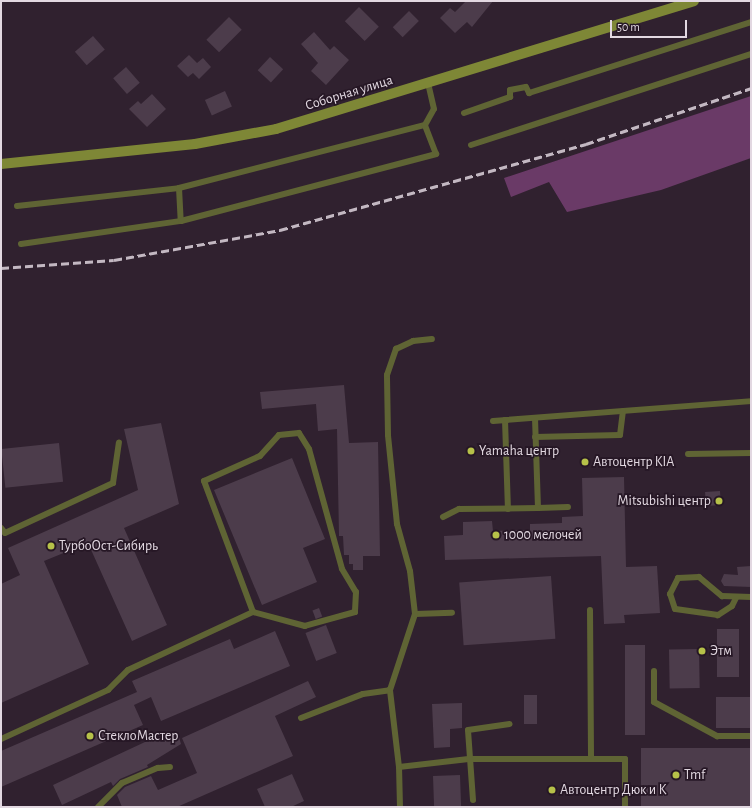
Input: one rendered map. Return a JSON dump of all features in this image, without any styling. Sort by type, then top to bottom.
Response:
[{"type":"street","name":"Соборная улица","points":[[1,164],[235,138],[304,122],[694,1]]},
{"type":"lane","points":[[464,113],[510,97],[510,90],[526,87],[529,93],[751,22]]},
{"type":"lane","points":[[471,145],[751,54]]},
{"type":"lane","points":[[17,206],[179,188],[425,125],[434,109],[428,84]]},
{"type":"lane","points":[[21,244],[181,222],[436,154],[425,125]]},
{"type":"lane","points":[[179,188],[181,222]]},
{"type":"lane","points":[[400,807],[399,767],[390,690],[415,614],[410,571],[397,524],[388,435],[387,375],[396,349],[413,341],[432,339]]},
{"type":"lane","points":[[493,421],[751,401]]},
{"type":"lane","points":[[535,437],[620,435],[623,411]]},
{"type":"lane","points":[[535,418],[538,508]]},
{"type":"lane","points":[[506,420],[508,509]]},
{"type":"lane","points":[[1,740],[108,690],[128,670],[253,612],[305,626],[355,612],[356,592],[342,569],[309,449],[299,433],[279,435],[260,456],[204,481],[253,612]]},
{"type":"lane","points":[[1,528],[5,533],[113,483],[119,442]]},
{"type":"lane","points":[[688,454],[751,453]]},
{"type":"lane","points":[[442,517],[459,509],[568,507]]},
{"type":"lane","points":[[736,598],[732,606],[718,615],[675,609],[670,594],[678,578],[699,576],[722,596],[736,598],[751,597]]},
{"type":"lane","points":[[590,610],[591,759]]},
{"type":"lane","points":[[415,614],[452,612]]},
{"type":"lane","points":[[654,671],[654,702],[717,736],[751,736]]},
{"type":"lane","points":[[301,718],[363,694],[390,690]]},
{"type":"lane","points":[[472,800],[468,730],[510,724]]},
{"type":"lane","points":[[399,767],[469,759],[625,759],[625,807]]},
{"type":"lane","points":[[98,807],[122,783],[158,768],[170,767]]},
{"type":"shaded area","points":[[751,96],[751,158],[661,190],[567,212],[549,182],[511,197],[504,178]]},
{"type":"building","points":[[466,1],[493,1],[472,27],[467,22],[455,33],[440,18],[450,8],[455,12]]},
{"type":"building","points":[[359,7],[379,27],[365,41],[345,21]]},
{"type":"building","points":[[409,11],[419,21],[403,37],[393,27]]},
{"type":"building","points":[[229,17],[242,30],[219,52],[206,40]]},
{"type":"building","points":[[314,32],[330,50],[334,46],[349,60],[326,85],[311,71],[318,63],[301,44]]},
{"type":"building","points":[[93,36],[105,50],[87,65],[75,52]]},
{"type":"building","points":[[189,55],[197,63],[203,58],[211,67],[199,79],[193,73],[188,77],[177,66]]},
{"type":"building","points":[[270,57],[283,69],[271,82],[258,70]]},
{"type":"building","points":[[126,67],[140,83],[127,94],[113,78]]},
{"type":"building","points":[[225,91],[232,107],[212,115],[205,100]]},
{"type":"building","points":[[152,94],[166,109],[147,127],[129,109],[138,101],[141,104]]},
{"type":"building","points":[[344,385],[349,443],[378,442],[380,556],[363,556],[363,570],[353,570],[353,564],[349,564],[349,555],[344,555],[343,536],[339,536],[337,429],[318,431],[316,404],[262,409],[260,392]]},
{"type":"building","points":[[161,423],[179,504],[124,528],[167,625],[132,641],[88,543],[44,561],[89,664],[1,703],[1,584],[20,575],[8,548],[138,490],[124,429]]},
{"type":"building","points":[[59,443],[63,482],[5,488],[1,449]]},
{"type":"building","points":[[292,458],[325,539],[303,548],[317,582],[262,605],[214,490]]},
{"type":"building","points":[[624,477],[626,567],[657,566],[660,613],[624,615],[625,623],[604,624],[601,556],[445,560],[444,536],[463,535],[463,522],[492,521],[493,531],[530,530],[530,524],[562,523],[562,517],[583,516],[582,478]]},
{"type":"building","points":[[720,491],[721,505],[706,506],[705,492]]},
{"type":"building","points":[[751,566],[751,587],[724,586],[721,581],[724,574],[738,575],[737,567]]},
{"type":"building","points":[[551,576],[555,639],[464,645],[459,582]]},
{"type":"building","points":[[319,608],[322,616],[316,619],[312,611]]},
{"type":"building","points":[[326,625],[337,653],[316,661],[305,633]]},
{"type":"building","points":[[717,629],[739,629],[739,677],[717,677]]},
{"type":"building","points":[[275,631],[290,666],[161,721],[151,697],[134,705],[143,725],[1,787],[1,751],[137,692],[132,681],[230,639],[234,649]]},
{"type":"building","points":[[625,645],[645,645],[645,735],[625,735]]},
{"type":"building","points":[[699,649],[700,688],[670,689],[669,650]]},
{"type":"building","points":[[308,681],[316,697],[275,716],[293,756],[177,807],[122,807],[117,795],[125,787],[151,776],[158,790],[197,773],[182,738]]},
{"type":"building","points":[[524,695],[537,695],[537,724],[524,724]]},
{"type":"building","points":[[716,697],[751,697],[751,728],[716,728]]},
{"type":"building","points":[[462,703],[462,728],[450,729],[450,747],[434,748],[432,704]]},
{"type":"building","points":[[178,734],[181,744],[147,765],[148,767],[120,779],[113,786],[111,782],[62,805],[53,785],[145,742]]},
{"type":"building","points":[[641,748],[751,748],[751,807],[641,807]]},
{"type":"building","points":[[292,774],[304,801],[291,807],[265,807],[257,789]]},
{"type":"building","points":[[460,775],[461,807],[434,807],[433,776]]},
{"type":"railway","points":[[1,268],[114,260],[280,230],[586,144],[751,88]]},
{"type":"place","name":"Yamaha центр","points":[[471,451]]},
{"type":"place","name":"Автоцентр KIA","points":[[585,462]]},
{"type":"place","name":"Mitsubishi центр","points":[[719,501]]},
{"type":"place","name":"1000 мелочей","points":[[496,535]]},
{"type":"place","name":"ТурбоОст-Сибирь","points":[[51,546]]},
{"type":"place","name":"Этм","points":[[702,651]]},
{"type":"place","name":"СтеклоМастер","points":[[90,736]]},
{"type":"place","name":"Tmf","points":[[676,775]]},
{"type":"place","name":"Автоцентр Дюк и К","points":[[552,790]]}]
